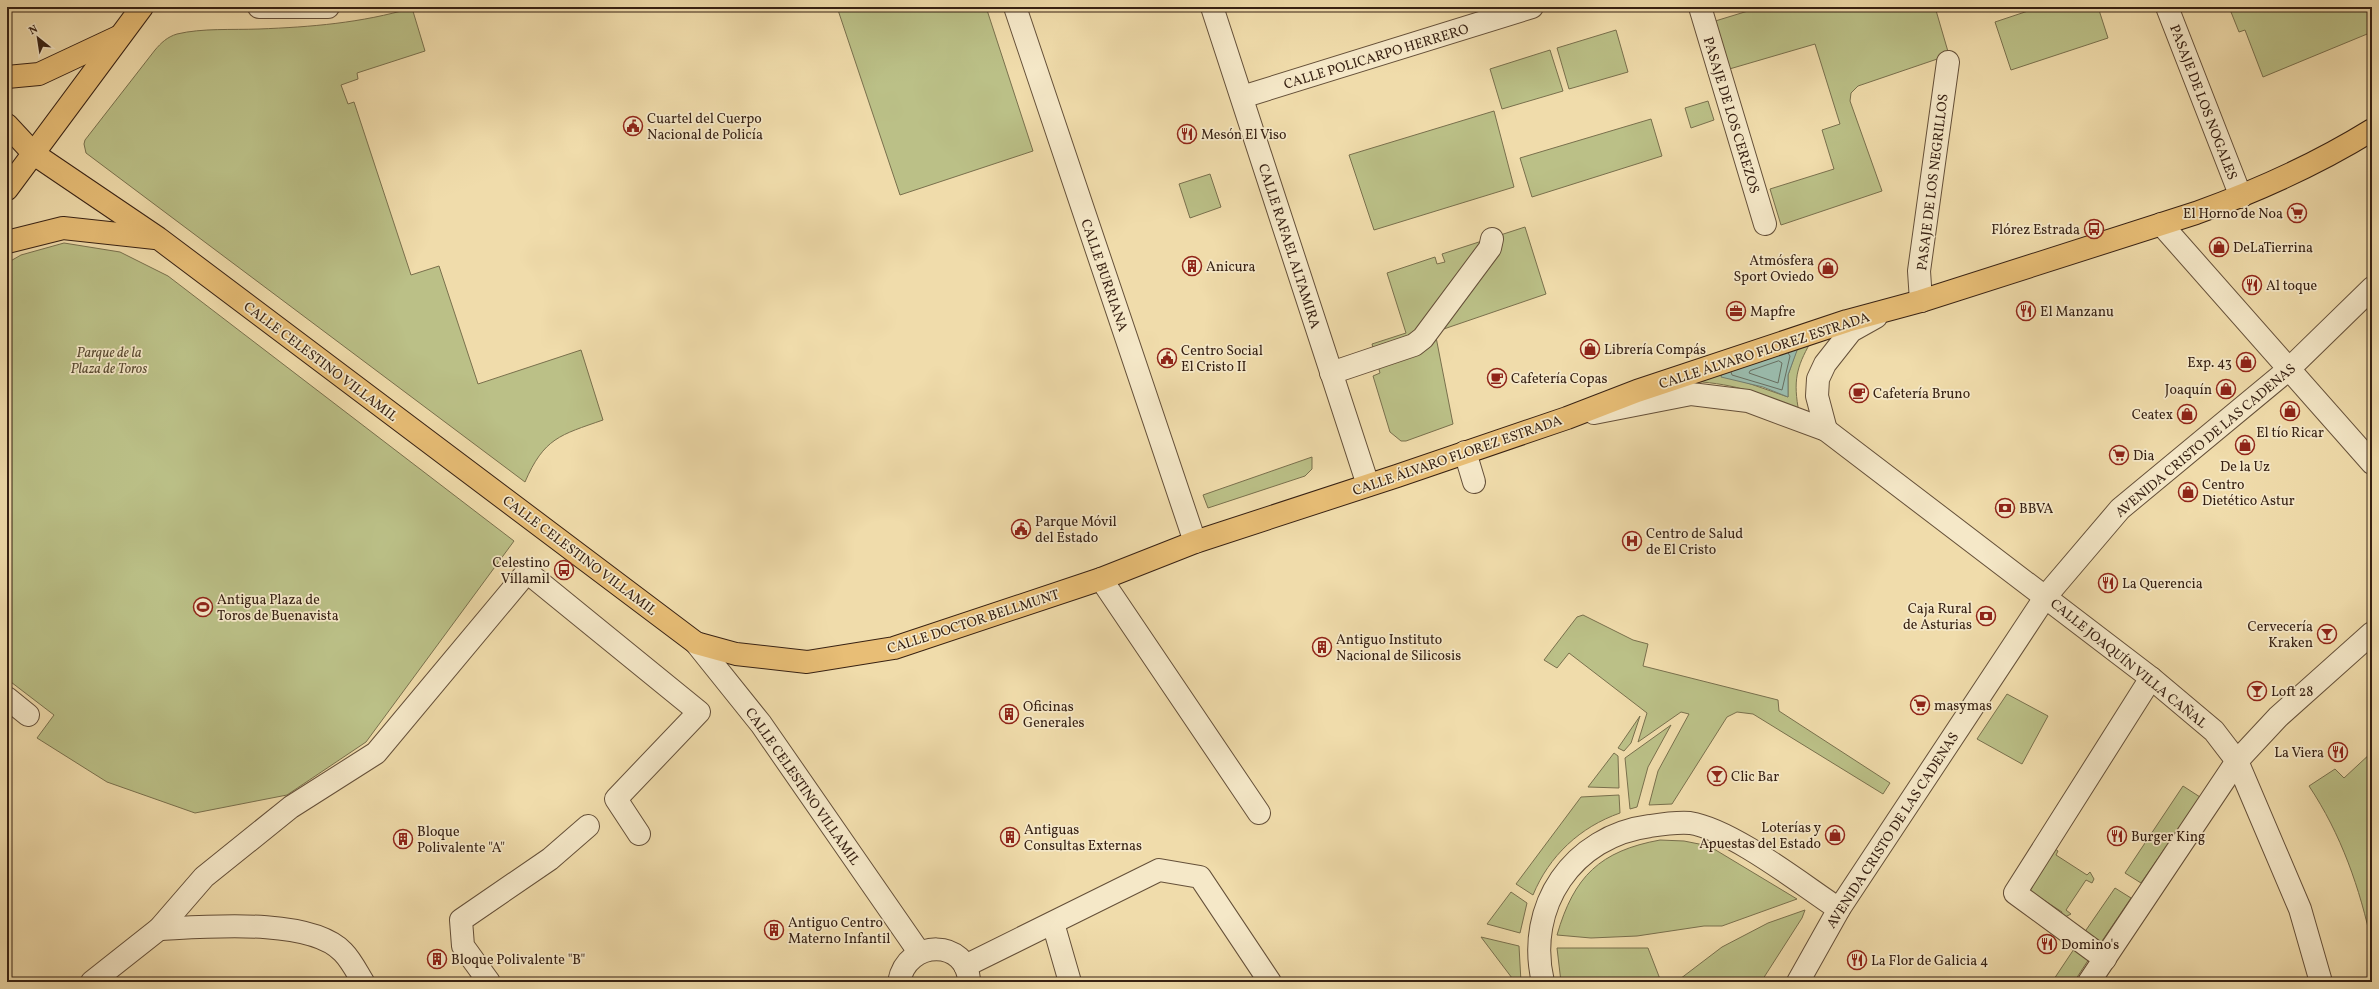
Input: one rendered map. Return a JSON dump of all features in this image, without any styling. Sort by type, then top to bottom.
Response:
[{"type":"main road","points":[[7,189],[118,37],[142,7]]},
{"type":"main road","points":[[7,77],[39,74],[118,37]]},
{"type":"main road","points":[[7,125],[34,154]]},
{"type":"main road","name":"CALLE ÁLVARO FLOREZ ESTRADA","points":[[1194,542],[1568,418],[1637,391],[1847,321],[1921,301],[2241,197],[2342,148],[2372,130]]},
{"type":"main road","points":[[7,146],[34,154]]},
{"type":"main road","name":"CALLE CELESTINO VILLAMIL","points":[[34,154],[158,238],[696,643]]},
{"type":"main road","points":[[7,242],[63,228],[158,238]]},
{"type":"main road","name":"CALLE DOCTOR BELLMUNT","points":[[696,643],[736,654],[807,662],[894,648],[1101,579],[1194,542]]},
{"type":"street","points":[[259,7],[328,7]]},
{"type":"street","name":"CALLE BURRIANA","points":[[1015,7],[1194,542]]},
{"type":"street","name":"CALLE RAFAEL ALTAMIRA","points":[[1212,7],[1368,485]]},
{"type":"street","name":"CALLE POLICARPO HERRERO","points":[[1242,98],[1490,13],[1532,7]]},
{"type":"street","name":"PASAJE DE LOS CEREZOS","points":[[1700,7],[1765,224]]},
{"type":"street","name":"PASAJE DE LOS NOGALES","points":[[2167,7],[2241,197]]},
{"type":"street","name":"PASAJE DE LOS NEGRILLOS","points":[[1921,301],[1919,271],[1948,62]]},
{"type":"street","points":[[2161,224],[2372,463]]},
{"type":"street","points":[[1331,373],[1414,346],[1423,338],[1490,248],[1492,239]]},
{"type":"street","name":"AVENIDA CRISTO DE LAS CADENAS","points":[[1798,982],[1839,909],[2046,596],[2120,510],[2289,370],[2372,288]]},
{"type":"street","points":[[1826,430],[1817,396],[1818,380],[1825,364],[1851,331],[1888,311]]},
{"type":"street","name":"CALLE JOAQUÍN VILLA CAÑAL","points":[[1568,418],[1691,394],[1748,401],[1826,430],[2046,596],[2151,678],[2214,731],[2237,761],[2300,909],[2321,982]]},
{"type":"street","points":[[1465,452],[1474,482]]},
{"type":"street","points":[[92,982],[159,929],[210,872],[291,807],[376,753],[527,572],[699,712],[616,799],[640,834]]},
{"type":"street","points":[[1101,579],[1259,812]]},
{"type":"street","points":[[2089,982],[2237,761],[2278,717],[2372,633]]},
{"type":"street","name":"CALLE CELESTINO VILLAMIL","points":[[696,643],[762,724],[919,952]]},
{"type":"street","points":[[2105,959],[2014,893],[2151,678]]},
{"type":"street","points":[[7,698],[28,715]]},
{"type":"street","points":[[1543,982],[1540,968],[1540,940],[1542,919],[1550,897],[1564,875],[1578,859],[1604,841],[1638,827],[1689,823],[1712,830],[1734,840],[1839,909]]},
{"type":"street","points":[[489,982],[463,946],[461,920],[550,859],[588,826]]},
{"type":"street","points":[[899,982],[902,970],[909,960],[919,952],[929,949],[944,950],[958,958],[967,974],[1054,923],[1159,870],[1200,877],[1270,982]]},
{"type":"street","points":[[1054,923],[1070,982]]},
{"type":"street","points":[[159,929],[246,925],[313,934],[342,951],[363,982]]},
{"type":"green space","points":[[837,7],[986,7],[1033,151],[900,195]]},
{"type":"green space","points":[[1761,7],[1935,7],[1949,55],[1858,86],[1851,93],[1850,101],[1882,191],[1781,225],[1770,189],[1834,169],[1822,130],[1840,124],[1815,44],[1726,70],[1712,22]]},
{"type":"green space","points":[[2040,7],[2098,7],[2108,38],[2011,70],[1995,22]]},
{"type":"green space","points":[[2229,7],[2372,7],[2372,32],[2263,77],[2245,30],[2239,32]]},
{"type":"green space","points":[[412,8],[425,51],[357,73],[358,79],[341,85],[348,104],[354,102],[411,275],[439,266],[478,384],[581,350],[603,420],[575,430],[555,440],[539,456],[525,482],[86,153],[84,144],[85,140],[155,50],[164,40],[173,35],[207,30],[278,28],[355,21]]},
{"type":"green space","points":[[1616,30],[1628,72],[1569,89],[1557,48]]},
{"type":"green space","points":[[1550,50],[1563,91],[1502,109],[1490,69]]},
{"type":"green space","points":[[1708,101],[1714,120],[1691,128],[1685,108]]},
{"type":"green space","points":[[1494,111],[1514,187],[1374,230],[1349,155]]},
{"type":"green space","points":[[1651,119],[1662,156],[1532,197],[1520,158]]},
{"type":"green space","points":[[1210,174],[1221,207],[1190,218],[1179,184]]},
{"type":"green space","points":[[1525,227],[1546,294],[1435,332],[1453,424],[1406,441],[1401,441],[1390,432],[1373,376],[1380,373],[1372,344],[1406,333],[1387,273],[1435,257],[1437,264],[1445,262],[1442,254]]},
{"type":"green space","name":"Parque de la Plaza de Toros","points":[[64,243],[120,252],[168,276],[514,541],[366,742],[287,795],[195,813],[107,782],[37,738],[54,715],[7,679],[7,263],[21,255]]},
{"type":"green space","points":[[1813,338],[1800,363],[1798,371],[1796,387],[1798,407],[1796,409],[1768,397],[1743,389],[1717,384],[1687,381]],"holes":[[[1798,346],[1788,375],[1788,397],[1742,381]]]},
{"type":"green space","points":[[1312,457],[1312,469],[1305,476],[1208,508],[1203,495]]},
{"type":"green space","points":[[1583,615],[1633,640],[1648,644],[1643,666],[1778,700],[1779,711],[1890,783],[1883,794],[1753,714],[1737,712],[1727,717],[1672,804],[1649,805],[1658,771],[1689,714],[1681,712],[1638,742],[1647,713],[1569,653],[1557,668],[1544,660],[1577,617]]},
{"type":"green space","points":[[2007,694],[2048,716],[2022,764],[1977,739]]},
{"type":"green space","points":[[1640,716],[1631,743],[1624,751],[1618,748]]},
{"type":"green space","points":[[1671,725],[1648,767],[1637,807],[1630,809],[1625,758]]},
{"type":"green space","points":[[2372,752],[2372,945],[2362,903],[2348,862],[2331,823],[2309,786],[2335,769],[2344,778]]},
{"type":"green space","points":[[1614,753],[1618,756],[1619,788],[1588,787]]},
{"type":"green space","points":[[2183,786],[2200,797],[2141,883],[2125,873]]},
{"type":"green space","points":[[1619,795],[1620,813],[1592,826],[1568,845],[1548,868],[1533,895],[1516,884],[1581,797]]},
{"type":"green space","points":[[1660,840],[1684,841],[1709,846],[1797,899],[1722,926],[1704,926],[1637,936],[1591,938],[1557,935],[1572,897],[1581,882],[1592,870],[1606,859],[1621,851]]},
{"type":"green space","points":[[2054,848],[2058,851],[2056,855],[2087,875],[2090,872],[2094,879],[2092,883],[2086,880],[2066,910],[2071,914],[2063,918],[2060,916],[2062,912],[2024,887]]},
{"type":"green space","points":[[2115,888],[2131,898],[2100,944],[2084,933]]},
{"type":"green space","points":[[1511,892],[1527,903],[1520,933],[1487,924]]},
{"type":"green space","points":[[1805,910],[1802,918],[1761,982],[1676,982],[1722,947],[1768,923]]},
{"type":"green space","points":[[1481,937],[1519,946],[1521,982],[1515,982]]},
{"type":"green space","points":[[1557,948],[1648,948],[1660,979],[1657,982],[1561,982]]},
{"type":"green space","points":[[2074,949],[2089,959],[2074,982],[2052,982]]},
{"type":"water","points":[[1799,345],[1788,375],[1788,397],[1763,387],[1721,377],[1723,370]]},
{"type":"place","name":"Cuartel del Cuerpo Nacional de Policía","points":[[633,126]]},
{"type":"place","name":"Mesón El Viso","points":[[1187,134]]},
{"type":"place","name":"El Horno de Noa","points":[[2297,213]]},
{"type":"place","name":"Flórez Estrada","points":[[2094,229]]},
{"type":"place","name":"DeLaTierrina","points":[[2219,247]]},
{"type":"place","name":"Anicura","points":[[1192,266]]},
{"type":"place","name":"Atmósfera Sport Oviedo","points":[[1828,268]]},
{"type":"place","name":"Al toque","points":[[2252,285]]},
{"type":"place","name":"Mapfre","points":[[1736,311]]},
{"type":"place","name":"El Manzanu","points":[[2026,311]]},
{"type":"place","name":"Librería Compás","points":[[1590,349]]},
{"type":"place","name":"Centro Social El Cristo II","points":[[1167,358]]},
{"type":"place","name":"Exp. 43","points":[[2246,362]]},
{"type":"place","name":"Cafetería Copas","points":[[1497,378]]},
{"type":"place","name":"Joaquín","points":[[2226,389]]},
{"type":"place","name":"Cafetería Bruno","points":[[1859,393]]},
{"type":"place","name":"El tío Ricar","points":[[2290,411]]},
{"type":"place","name":"Ceatex","points":[[2187,414]]},
{"type":"place","name":"De la Uz","points":[[2245,445]]},
{"type":"place","name":"Dia","points":[[2119,455]]},
{"type":"place","name":"Centro Dietético Astur","points":[[2188,492]]},
{"type":"place","name":"BBVA","points":[[2005,508]]},
{"type":"place","name":"Parque Móvil del Estado","points":[[1021,529]]},
{"type":"place","name":"Centro de Salud de El Cristo","points":[[1632,541]]},
{"type":"place","name":"Celestino Villamil","points":[[564,570]]},
{"type":"place","name":"La Querencia","points":[[2108,583]]},
{"type":"place","name":"Antigua Plaza de Toros de Buenavista","points":[[203,607]]},
{"type":"place","name":"Caja Rural de Asturias","points":[[1986,616]]},
{"type":"place","name":"Cervecería Kraken","points":[[2327,634]]},
{"type":"place","name":"Antiguo Instituto Nacional de Silicosis","points":[[1322,647]]},
{"type":"place","name":"Loft 28","points":[[2257,691]]},
{"type":"place","name":"masymas","points":[[1920,705]]},
{"type":"place","name":"Oficinas Generales","points":[[1009,714]]},
{"type":"place","name":"La Viera","points":[[2338,752]]},
{"type":"place","name":"Clic Bar","points":[[1717,776]]},
{"type":"place","name":"Loterías y Apuestas del Estado","points":[[1835,835]]},
{"type":"place","name":"Burger King","points":[[2117,836]]},
{"type":"place","name":"Antiguas Consultas Externas","points":[[1010,837]]},
{"type":"place","name":"Bloque Polivalente \"A\"","points":[[403,839]]},
{"type":"place","name":"Antiguo Centro Materno Infantil","points":[[774,930]]},
{"type":"place","name":"Domino's","points":[[2047,944]]},
{"type":"place","name":"Bloque Polivalente \"B\"","points":[[437,959]]},
{"type":"place","name":"La Flor de Galicia 4","points":[[1857,960]]}]
